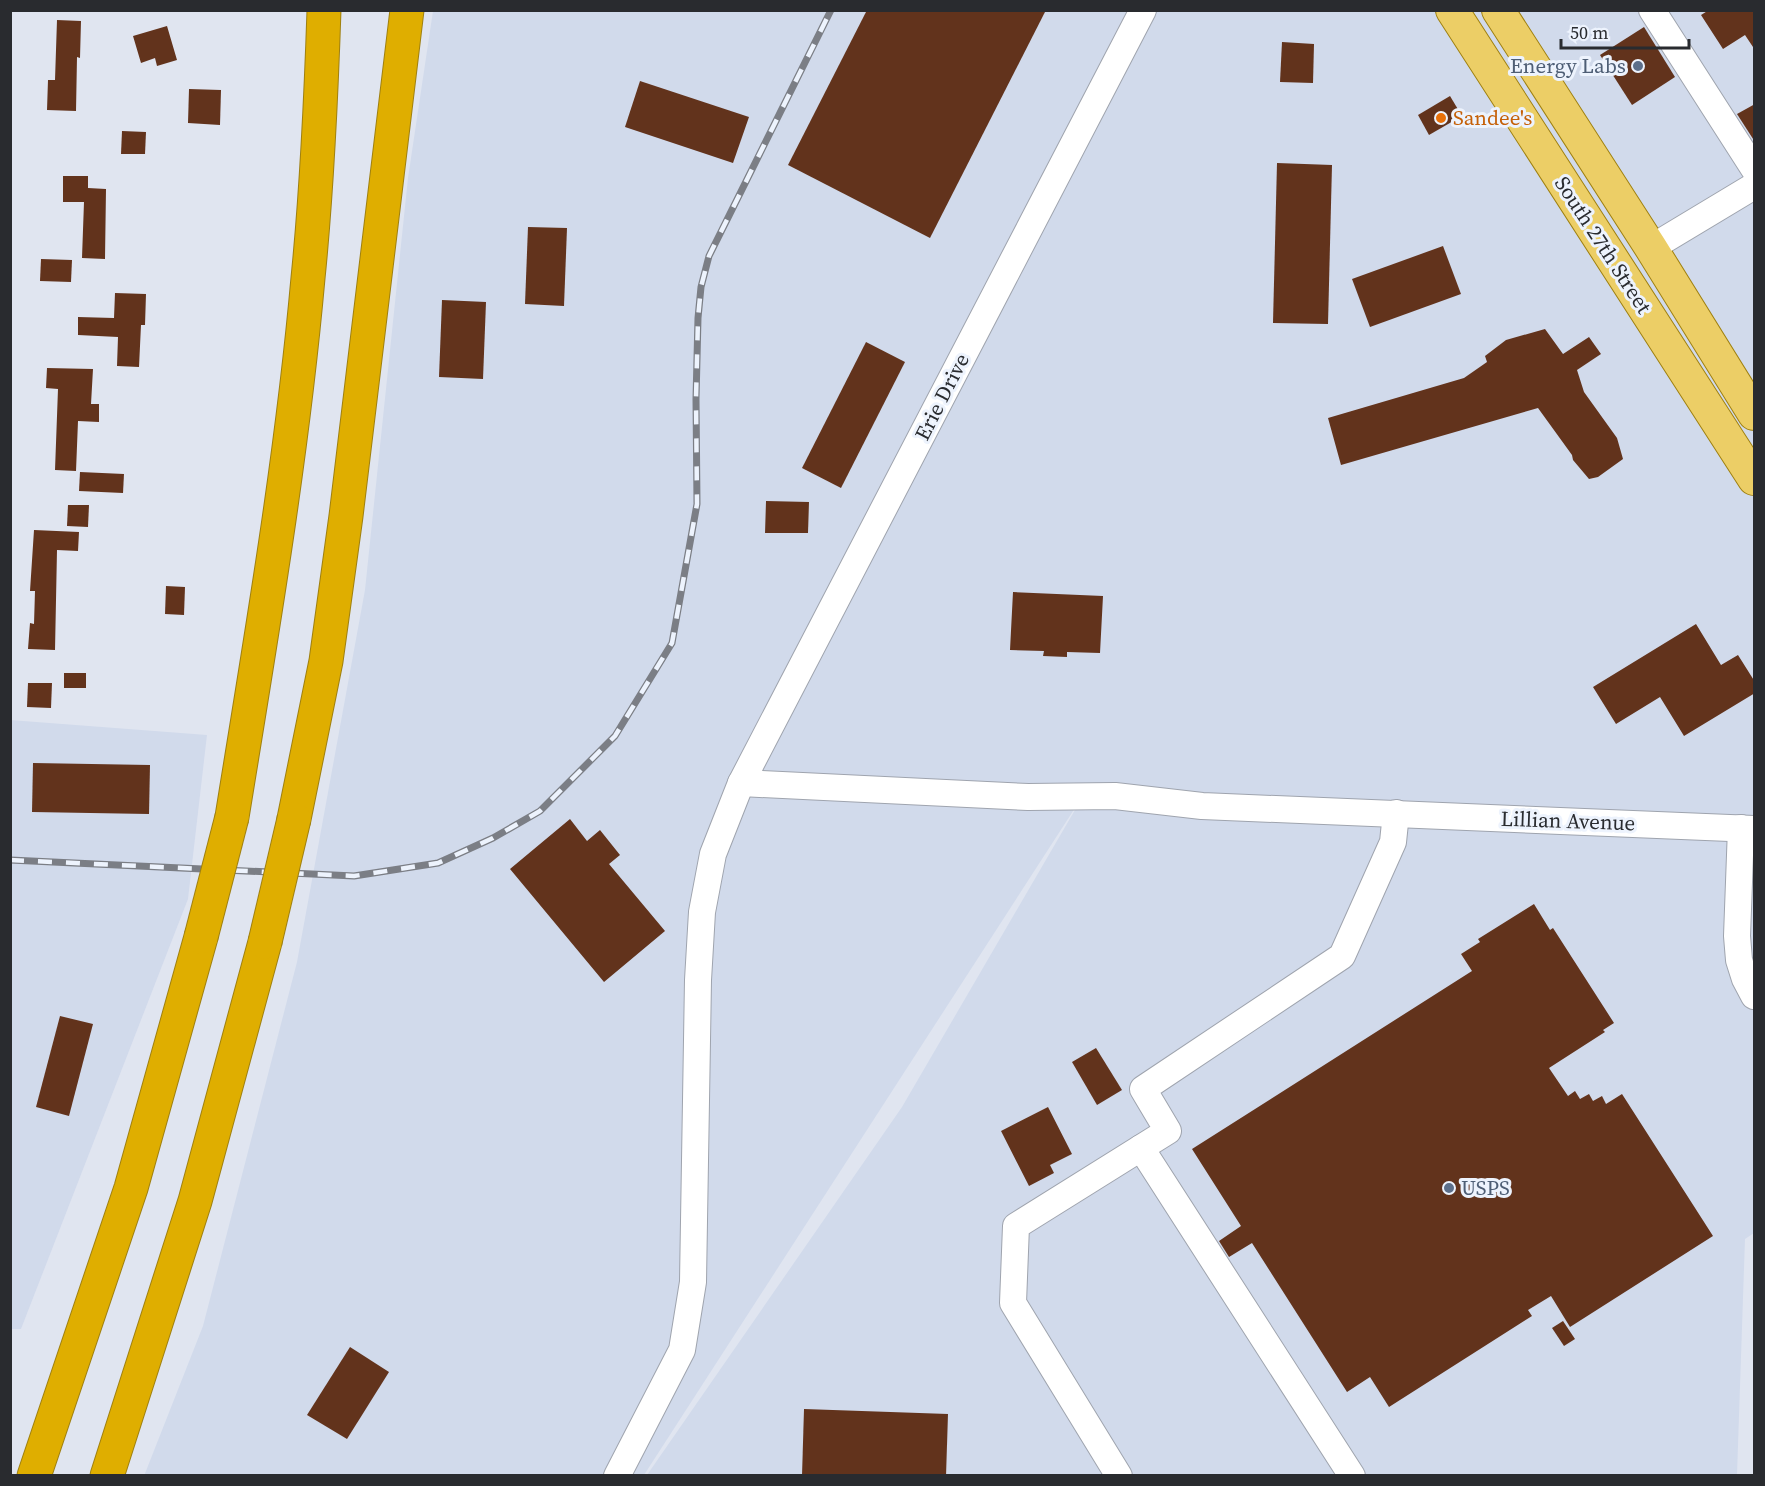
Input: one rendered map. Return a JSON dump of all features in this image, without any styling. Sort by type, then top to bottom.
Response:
[{"type":"highway","points":[[317,10],[318,159]]},
{"type":"highway","points":[[34,1476],[131,1188],[232,817],[281,508],[308,280],[318,159],[324,10]]},
{"type":"highway","points":[[377,252],[391,10]]},
{"type":"highway","points":[[107,1476],[195,1201],[265,942],[294,819],[328,650],[407,10]]},
{"type":"main road","name":"South 27th Street","points":[[1498,10],[1755,414]]},
{"type":"main road","name":"South 27th Street","points":[[1464,14],[1755,479]]},
{"type":"street","name":"Erie Drive","points":[[617,1476],[682,1350],[693,1282],[698,980],[702,912],[713,854],[741,783],[1143,10]]},
{"type":"street","points":[[1652,10],[1755,169]]},
{"type":"street","points":[[1651,248],[1755,186]]},
{"type":"street","name":"Lillian Avenue","points":[[741,783],[1028,797],[1115,796],[1202,806],[1748,829]]},
{"type":"street","points":[[1119,1476],[1013,1303],[1016,1226],[1168,1131],[1143,1089],[1342,956],[1393,842],[1396,813]]},
{"type":"street","points":[[1748,829],[1737,936],[1739,960],[1745,979],[1755,996]]},
{"type":"street","points":[[1141,1148],[1352,1476]]},
{"type":"path","points":[[10,771],[10,784]]},
{"type":"shaded area","points":[[433,11],[1754,11],[1754,1233],[1745,1239],[1737,1475],[647,1475],[902,1107],[1086,791],[644,1475],[144,1476],[203,1326],[297,962],[365,590],[408,178]]},
{"type":"shaded area","points":[[10,720],[207,735],[188,899],[21,1329],[10,1329]]},
{"type":"building","points":[[867,10],[1046,10],[930,238],[788,165]]},
{"type":"building","points":[[1709,10],[1755,10],[1755,50],[1745,35],[1723,49],[1701,15]]},
{"type":"building","points":[[57,20],[81,21],[80,58],[77,57],[76,111],[47,110],[48,80],[55,80]]},
{"type":"building","points":[[167,26],[177,60],[157,66],[155,58],[141,63],[133,36]]},
{"type":"building","name":"Energy Labs","points":[[1644,27],[1675,77],[1632,105],[1600,55]]},
{"type":"building","points":[[1282,42],[1314,44],[1313,83],[1280,82]]},
{"type":"building","points":[[640,81],[749,117],[733,163],[625,127]]},
{"type":"building","points":[[189,89],[221,90],[220,125],[188,123]]},
{"type":"building","points":[[1450,96],[1462,116],[1429,135],[1418,115]]},
{"type":"building","points":[[1755,104],[1755,142],[1737,114]]},
{"type":"building","points":[[122,131],[146,132],[145,154],[121,154]]},
{"type":"building","points":[[1277,163],[1332,165],[1328,324],[1273,323]]},
{"type":"building","points":[[63,176],[88,176],[88,188],[106,189],[105,259],[82,258],[84,202],[63,202]]},
{"type":"building","points":[[528,227],[567,228],[564,306],[525,304]]},
{"type":"building","points":[[1443,246],[1461,294],[1370,327],[1352,279]]},
{"type":"building","points":[[41,259],[72,260],[71,282],[40,281]]},
{"type":"building","points":[[115,293],[146,294],[145,325],[141,325],[139,367],[117,366],[118,337],[78,335],[78,317],[114,318]]},
{"type":"building","points":[[442,300],[486,302],[483,379],[439,377]]},
{"type":"building","points":[[1545,329],[1563,354],[1589,337],[1601,354],[1577,370],[1584,392],[1617,438],[1623,459],[1598,477],[1589,479],[1573,460],[1572,455],[1538,408],[1341,465],[1328,418],[1464,378],[1487,362],[1485,356],[1506,340]]},
{"type":"building","points":[[866,342],[905,362],[841,488],[802,468]]},
{"type":"building","points":[[47,368],[93,369],[91,404],[99,404],[99,422],[78,421],[76,471],[55,470],[58,389],[46,388]]},
{"type":"building","points":[[80,472],[124,474],[123,493],[79,491]]},
{"type":"building","points":[[766,501],[809,502],[808,533],[765,533]]},
{"type":"building","points":[[68,505],[89,505],[88,527],[67,526]]},
{"type":"building","points":[[34,530],[79,532],[78,551],[57,550],[55,650],[28,649],[30,623],[34,624],[35,591],[30,591]]},
{"type":"building","points":[[166,586],[185,587],[184,615],[165,614]]},
{"type":"building","points":[[1013,592],[1103,596],[1100,653],[1067,652],[1067,657],[1043,656],[1044,651],[1010,650]]},
{"type":"building","points":[[1696,624],[1721,665],[1738,655],[1755,682],[1755,693],[1684,736],[1660,697],[1616,724],[1593,687]]},
{"type":"building","points":[[64,673],[86,673],[86,688],[64,688]]},
{"type":"building","points":[[28,683],[52,683],[51,708],[27,707]]},
{"type":"building","points":[[33,763],[150,765],[149,814],[32,812]]},
{"type":"building","points":[[570,819],[587,841],[600,830],[620,855],[609,864],[665,931],[604,982],[510,869]]},
{"type":"building","name":"USPS","points":[[1534,904],[1550,930],[1553,928],[1614,1023],[1603,1030],[1605,1032],[1549,1068],[1568,1096],[1575,1091],[1580,1099],[1589,1094],[1593,1101],[1602,1096],[1606,1104],[1622,1094],[1713,1236],[1570,1327],[1551,1296],[1528,1310],[1532,1316],[1389,1407],[1370,1377],[1347,1392],[1252,1243],[1229,1257],[1219,1241],[1241,1226],[1192,1149],[1472,971],[1461,954],[1480,942],[1478,939]]},
{"type":"building","points":[[60,1016],[93,1024],[69,1116],[36,1107]]},
{"type":"building","points":[[1096,1048],[1122,1090],[1097,1105],[1072,1062]]},
{"type":"building","points":[[1048,1107],[1072,1154],[1050,1165],[1054,1173],[1029,1186],[1001,1131]]},
{"type":"building","points":[[1563,1321],[1575,1339],[1564,1346],[1552,1328]]},
{"type":"building","points":[[350,1347],[389,1372],[347,1439],[307,1415]]},
{"type":"building","points":[[804,1409],[948,1414],[946,1476],[802,1476]]},
{"type":"railway","points":[[10,860],[354,876],[438,863],[493,838],[540,811],[615,736],[672,643],[697,504],[698,318],[701,287],[709,256],[831,10]]},
{"type":"place","name":"Energy Labs","points":[[1638,66]]},
{"type":"place","name":"Sandee's","points":[[1441,118]]},
{"type":"place","name":"USPS","points":[[1449,1188]]}]
